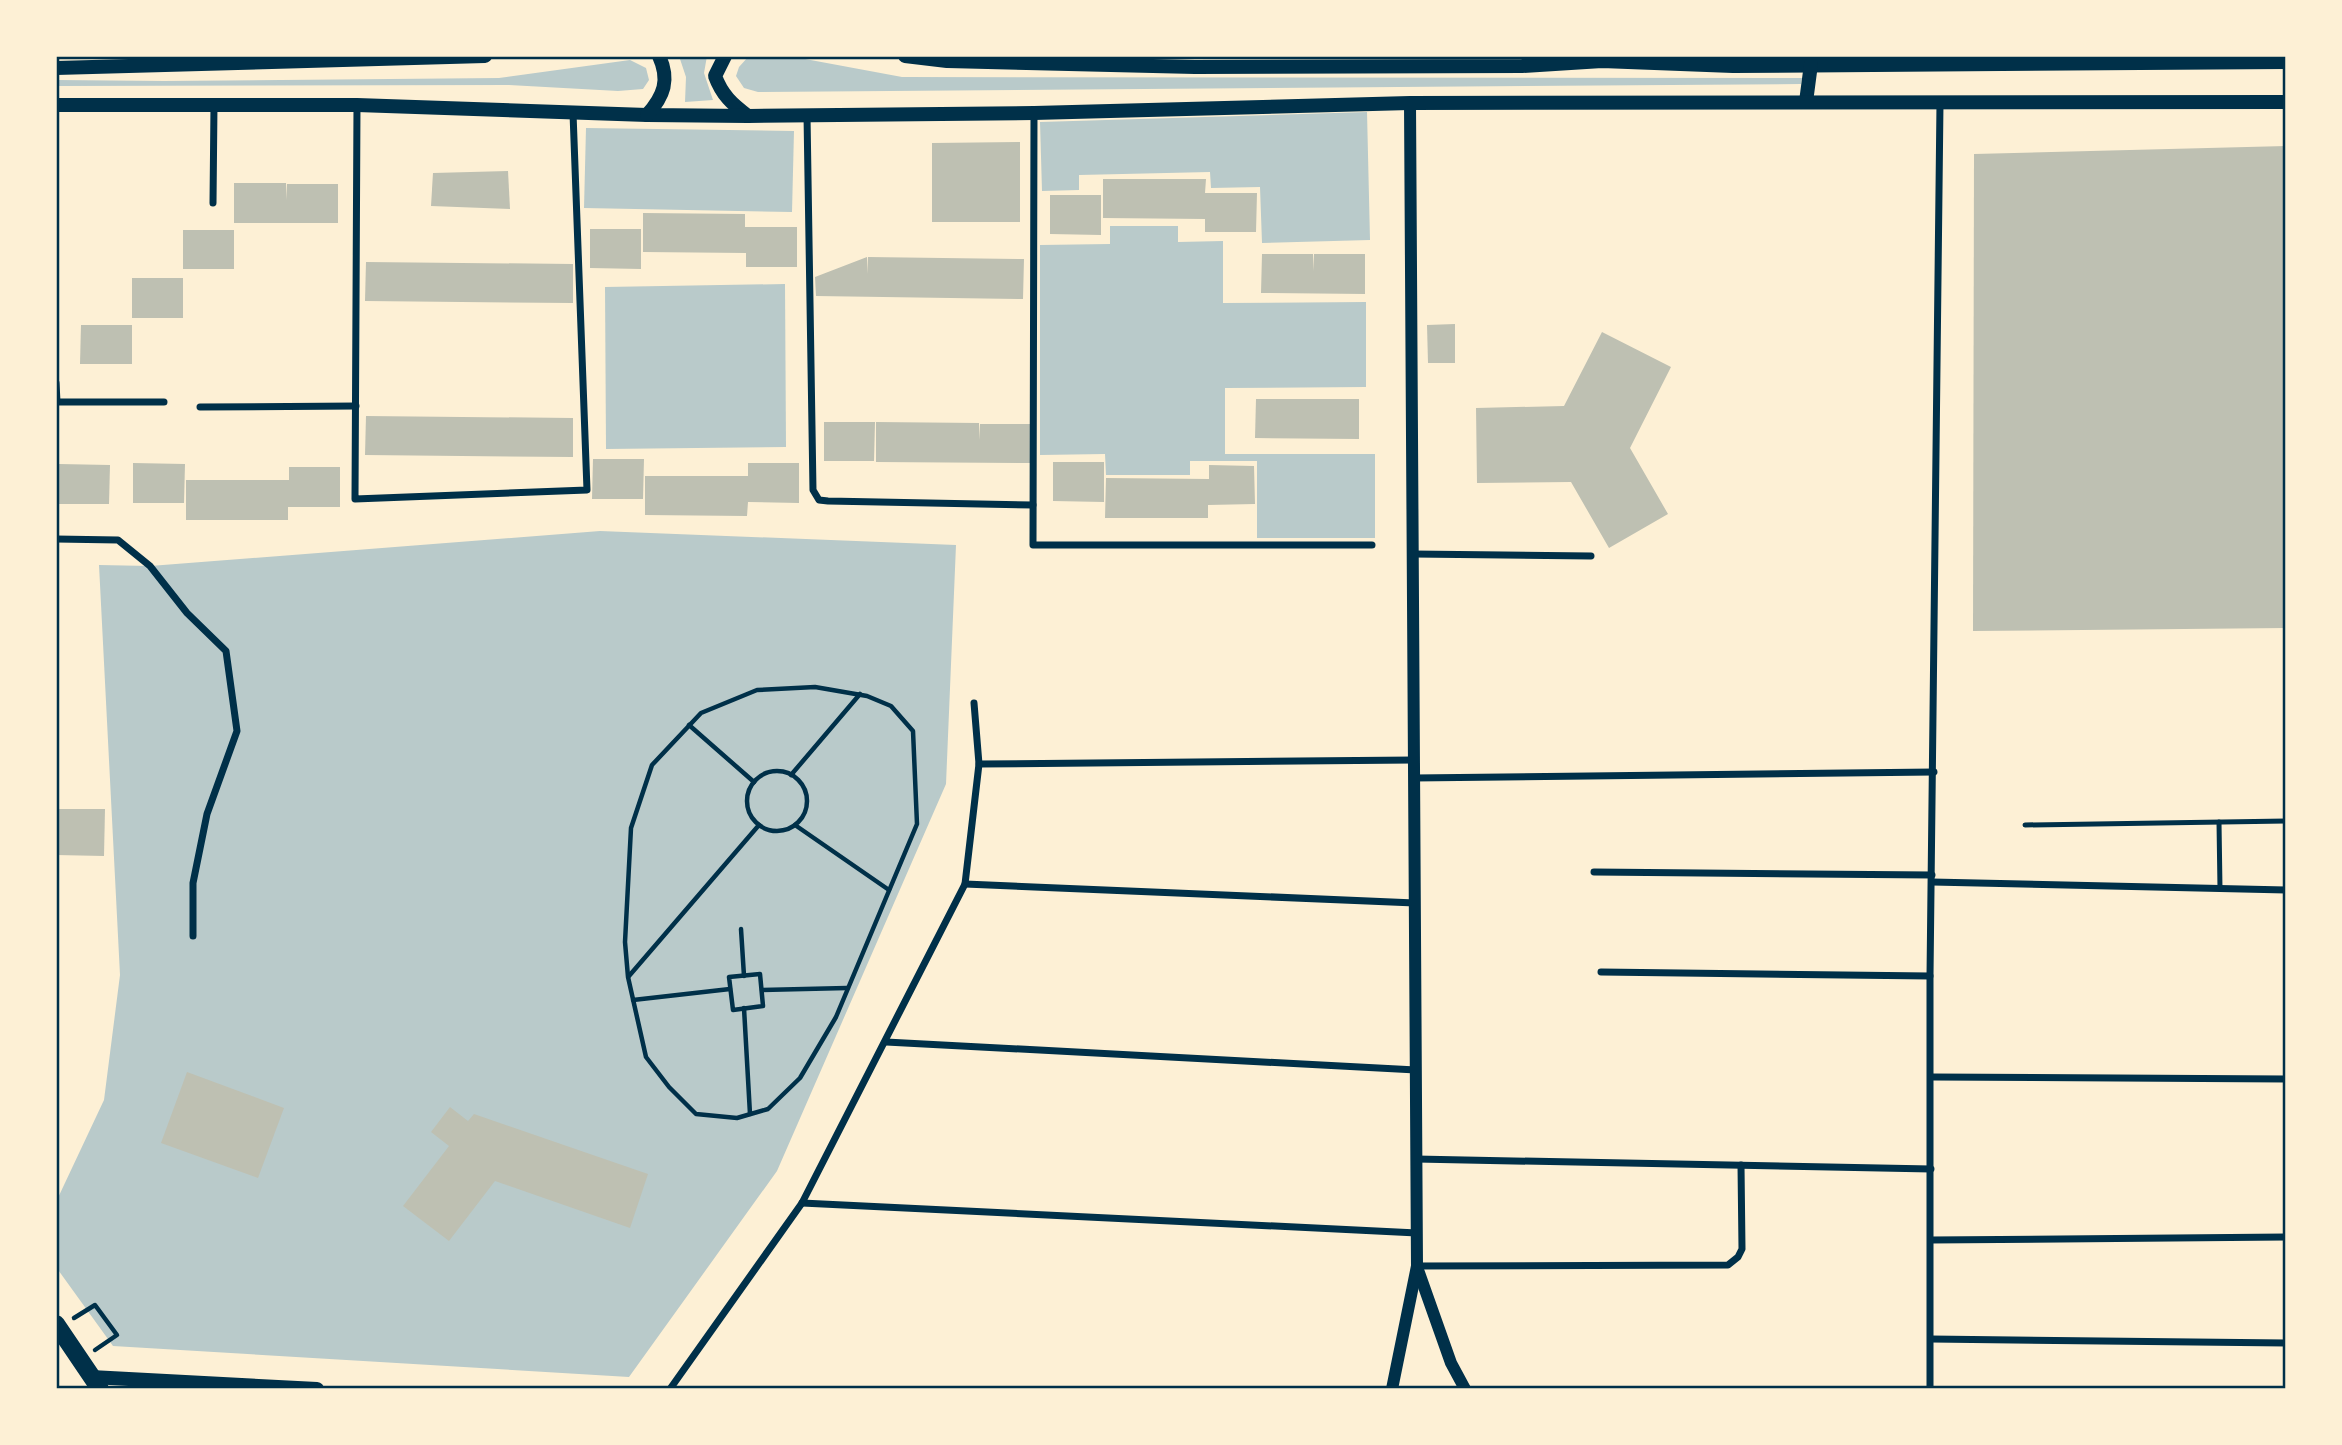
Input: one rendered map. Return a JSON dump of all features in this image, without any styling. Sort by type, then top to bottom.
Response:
[{"type":"main road","points":[[56,68],[81,62],[485,56]]},
{"type":"main road","points":[[647,115],[658,103],[666,83],[659,56]]},
{"type":"main road","points":[[724,56],[715,76],[719,86],[729,103],[748,116]]},
{"type":"main road","points":[[905,56],[947,61],[1522,61],[1602,58],[1811,64],[1831,60],[2286,62]]},
{"type":"main road","points":[[1806,102],[1811,64]]},
{"type":"main road","points":[[56,105],[358,105],[748,116],[807,113],[1034,113],[1410,103],[2286,102]]},
{"type":"main road","points":[[56,1324],[96,1383],[317,1389]]},
{"type":"street","points":[[1930,1389],[1930,976],[1940,102]]},
{"type":"street","points":[[1392,1389],[1417,1266],[1410,103]]},
{"type":"street","points":[[213,203],[214,105]]},
{"type":"street","points":[[358,105],[355,499],[587,490],[573,112]]},
{"type":"street","points":[[807,113],[813,490],[819,500],[828,501],[1034,505]]},
{"type":"street","points":[[1034,113],[1033,545],[1372,545]]},
{"type":"street","points":[[56,383],[57,402],[163,402]]},
{"type":"street","points":[[200,407],[356,407]]},
{"type":"street","points":[[56,539],[118,540],[150,566],[187,613],[226,651],[237,731],[207,814],[193,883],[193,936]]},
{"type":"street","points":[[1413,554],[1591,556]]},
{"type":"street","points":[[670,1389],[802,1203],[965,884],[979,764],[974,703]]},
{"type":"street","points":[[979,764],[1413,760]]},
{"type":"street","points":[[1414,778],[1934,772]]},
{"type":"street","points":[[1594,872],[2286,890]]},
{"type":"street","points":[[965,884],[1415,903]]},
{"type":"street","points":[[1601,972],[1930,976]]},
{"type":"street","points":[[886,1042],[1416,1070]]},
{"type":"street","points":[[1932,1077],[2286,1079]]},
{"type":"street","points":[[1416,1159],[1931,1168]]},
{"type":"street","points":[[1417,1266],[1728,1265],[1742,1249],[1741,1165]]},
{"type":"street","points":[[802,1203],[1416,1233]]},
{"type":"street","points":[[1931,1240],[2286,1237]]},
{"type":"street","points":[[1417,1266],[1451,1363],[1465,1389]]},
{"type":"street","points":[[1931,1339],[2286,1343]]},
{"type":"lane","points":[[2025,825],[2286,821]]},
{"type":"lane","points":[[2219,822],[2220,890]]},
{"type":"path","points":[[815,687],[860,694],[891,706],[913,731],[917,824],[836,1017],[800,1078],[768,1109],[737,1118],[696,1114],[668,1087],[646,1057],[628,977],[625,942],[631,828],[652,765],[701,713],[757,690],[815,687]]},
{"type":"path","points":[[790,775],[860,694]]},
{"type":"path","points":[[689,725],[754,782]]},
{"type":"path","points":[[771,772],[781,772],[799,781],[806,799],[806,808],[794,825],[776,831],[759,825],[748,809],[749,790],[754,782],[771,772]]},
{"type":"path","points":[[628,977],[759,825]]},
{"type":"path","points":[[794,825],[889,890]]},
{"type":"path","points":[[741,929],[744,976]]},
{"type":"path","points":[[760,974],[763,1006],[733,1010],[730,989],[729,977],[760,974]]},
{"type":"path","points":[[762,990],[847,988]]},
{"type":"path","points":[[633,1000],[730,989]]},
{"type":"path","points":[[744,1008],[750,1114]]},
{"type":"path","points":[[95,1305],[117,1335]]},
{"type":"shaded area","points":[[679,56],[707,56],[704,73],[713,100],[685,102],[686,77]]},
{"type":"shaded area","points":[[789,56],[902,77],[1802,78],[1801,84],[758,92],[744,88],[736,76],[739,67],[748,57]]},
{"type":"shaded area","points":[[630,60],[646,68],[649,80],[643,89],[618,91],[509,85],[56,86],[56,80],[499,78]]},
{"type":"shaded area","points":[[1367,112],[1370,240],[1262,243],[1260,187],[1211,188],[1210,172],[1079,175],[1079,190],[1042,191],[1040,122]]},
{"type":"shaded area","points":[[586,128],[794,131],[792,212],[584,208]]},
{"type":"shaded area","points":[[1110,226],[1178,226],[1178,242],[1223,241],[1223,303],[1366,302],[1366,387],[1225,388],[1225,454],[1375,454],[1375,538],[1257,538],[1257,461],[1190,461],[1190,475],[1106,475],[1105,454],[1040,455],[1040,245],[1110,244]]},
{"type":"shaded area","points":[[785,284],[786,447],[606,449],[605,287]]},
{"type":"shaded area","points":[[600,531],[956,545],[946,784],[777,1171],[629,1377],[113,1346],[56,1267],[56,1202],[104,1100],[120,975],[99,565],[150,566]]},
{"type":"building","points":[[1020,142],[1020,222],[932,222],[932,143]]},
{"type":"building","points":[[2286,146],[2286,628],[1973,631],[1974,154]]},
{"type":"building","points":[[508,171],[510,209],[431,206],[433,173]]},
{"type":"building","points":[[1103,179],[1206,179],[1205,193],[1257,193],[1256,232],[1205,232],[1205,219],[1103,218]]},
{"type":"building","points":[[234,183],[286,183],[287,200],[287,184],[338,184],[338,223],[234,223]]},
{"type":"building","points":[[1050,195],[1101,195],[1101,235],[1050,234]]},
{"type":"building","points":[[643,213],[745,214],[745,227],[797,227],[797,267],[746,267],[746,253],[643,252]]},
{"type":"building","points":[[590,229],[641,229],[641,269],[590,268]]},
{"type":"building","points":[[183,230],[234,230],[234,269],[183,269]]},
{"type":"building","points":[[1262,254],[1313,254],[1314,271],[1314,254],[1365,254],[1365,294],[1261,293]]},
{"type":"building","points":[[867,257],[867,274],[868,257],[1024,259],[1023,299],[816,296],[815,277]]},
{"type":"building","points":[[366,262],[573,264],[573,303],[365,301]]},
{"type":"building","points":[[132,278],[183,278],[183,318],[132,318]]},
{"type":"building","points":[[1455,324],[1455,363],[1428,363],[1427,325]]},
{"type":"building","points":[[81,325],[132,325],[132,364],[80,364]]},
{"type":"building","points":[[1602,332],[1671,367],[1630,448],[1668,514],[1609,548],[1571,482],[1477,483],[1476,408],[1564,406]]},
{"type":"building","points":[[1256,399],[1359,399],[1359,439],[1255,438]]},
{"type":"building","points":[[366,416],[573,418],[573,457],[365,455]]},
{"type":"building","points":[[824,422],[875,422],[874,461],[824,461]]},
{"type":"building","points":[[876,422],[979,423],[979,440],[980,424],[1031,424],[1031,463],[876,462]]},
{"type":"building","points":[[593,459],[644,459],[643,499],[592,499]]},
{"type":"building","points":[[1053,462],[1104,462],[1104,502],[1053,501]]},
{"type":"building","points":[[133,463],[185,464],[184,503],[133,503]]},
{"type":"building","points":[[748,463],[799,463],[799,503],[748,502],[747,516],[645,515],[645,476],[748,476]]},
{"type":"building","points":[[59,464],[110,465],[109,504],[59,504]]},
{"type":"building","points":[[1209,465],[1254,466],[1255,504],[1208,505],[1208,518],[1105,518],[1106,478],[1209,479]]},
{"type":"building","points":[[289,467],[340,467],[340,507],[288,507],[288,520],[186,520],[186,480],[289,480]]},
{"type":"building","points":[[56,809],[105,809],[104,856],[56,855]]},
{"type":"building","points":[[187,1072],[284,1108],[258,1178],[161,1143]]},
{"type":"building","points":[[450,1107],[468,1121],[474,1114],[648,1174],[630,1228],[495,1181],[449,1241],[403,1206],[449,1146],[431,1132]]}]
